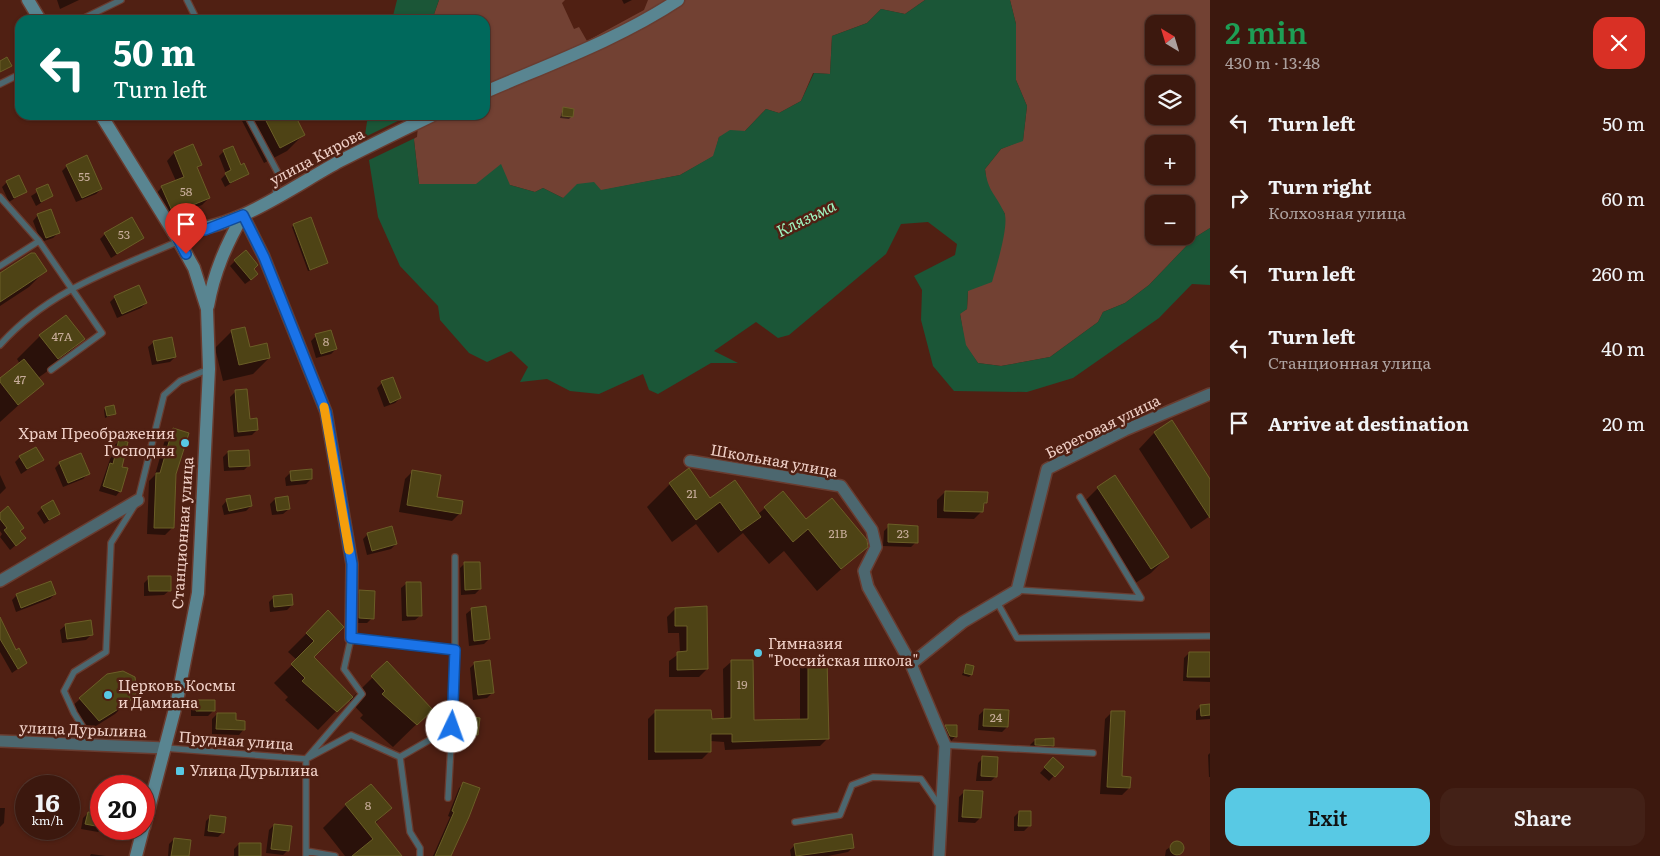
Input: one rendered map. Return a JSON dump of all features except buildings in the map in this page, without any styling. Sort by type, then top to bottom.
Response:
[{"type":"main road","points":[[28,0],[37,15]]},
{"type":"main road","points":[[490,90],[589,47],[657,14],[678,0]]},
{"type":"main road","name":"Станционная улица","points":[[103,120],[194,268],[207,308],[209,370],[198,593],[178,701],[155,784]]},
{"type":"main road","name":"улица Кирова","points":[[176,236],[205,230],[243,215],[341,161],[423,120]]},
{"type":"main road","points":[[207,308],[216,267],[243,215]]},
{"type":"main road","name":"Станционная улица","points":[[136,856],[140,840]]},
{"type":"street","points":[[243,215],[264,257],[326,412],[352,564],[351,638]]},
{"type":"street","name":"Береговая улица","points":[[1017,590],[1048,469],[1125,430],[1210,394]]},
{"type":"street","name":"Школьная улица","points":[[690,461],[841,486],[872,530],[876,547],[864,571],[868,588],[911,664],[945,745],[939,856]]},
{"type":"street","points":[[0,581],[138,500]]},
{"type":"street","points":[[911,664],[963,622],[1017,590]]},
{"type":"street","name":"улица Дурылина","points":[[0,741],[165,748]]},
{"type":"lane","points":[[90,15],[121,0]]},
{"type":"lane","points":[[187,0],[195,15]]},
{"type":"lane","points":[[0,84],[15,76]]},
{"type":"lane","points":[[250,120],[278,173],[275,197]]},
{"type":"lane","points":[[0,197],[39,241],[102,333],[51,370]]},
{"type":"lane","points":[[0,345],[18,325],[70,288],[176,236]]},
{"type":"lane","points":[[0,266],[39,241]]},
{"type":"lane","points":[[94,745],[74,714],[64,691],[74,672],[106,652],[111,543],[138,500],[164,395],[180,381],[209,370]]},
{"type":"lane","points":[[1017,590],[1140,598],[1080,497]]},
{"type":"lane","points":[[448,798],[455,650],[455,557]]},
{"type":"lane","points":[[997,602],[1017,638],[1210,636]]},
{"type":"lane","points":[[351,638],[455,650]]},
{"type":"lane","name":"Прудная улица","points":[[306,854],[306,759],[362,694],[344,669],[351,638]]},
{"type":"lane","points":[[400,757],[452,727]]},
{"type":"lane","points":[[306,759],[351,735],[400,757]]},
{"type":"lane","points":[[945,745],[1093,753]]},
{"type":"lane","name":"Прудная улица","points":[[165,748],[306,759]]},
{"type":"lane","points":[[400,757],[410,832],[420,848],[420,856]]},
{"type":"lane","points":[[795,822],[840,815],[852,785],[873,777],[921,779],[941,808]]},
{"type":"lane","points":[[306,854],[335,856]]},
{"type":"shaded area","points":[[439,0],[565,0],[562,3],[574,29],[579,27],[587,41],[644,10],[648,0],[925,0],[905,14],[881,9],[867,23],[832,36],[830,74],[813,73],[801,101],[779,113],[766,109],[745,131],[719,137],[714,156],[680,175],[563,198],[543,188],[535,192],[510,185],[419,184],[414,140],[416,120],[490,120],[490,15],[434,15]]},
{"type":"shaded area","points":[[1010,0],[1210,0],[1210,228],[1195,237],[1195,195],[1145,195],[1145,245],[1187,245],[1149,285],[1125,303],[1103,312],[1098,322],[1050,357],[1001,366],[978,363],[965,345],[960,313],[967,309],[968,291],[1005,214],[987,186],[985,169],[1001,149],[1023,140],[1027,106],[1016,80],[1016,24]]},
{"type":"water","points":[[397,0],[439,0],[434,15],[393,15]]},
{"type":"water","name":"Клязьма","points":[[925,0],[1010,0],[1016,24],[1016,80],[1027,106],[1023,141],[1001,149],[985,169],[990,188],[1004,212],[1005,226],[992,282],[968,291],[967,309],[960,314],[966,345],[978,363],[1001,366],[1050,357],[1098,322],[1103,312],[1125,303],[1149,285],[1187,245],[1195,245],[1195,237],[1210,228],[1210,285],[1192,284],[1159,318],[1073,378],[1027,392],[954,391],[933,366],[921,320],[922,290],[914,276],[955,255],[957,244],[928,222],[901,224],[886,254],[789,335],[778,338],[756,322],[714,351],[738,363],[711,363],[658,394],[649,390],[643,374],[599,394],[570,391],[547,379],[520,382],[528,367],[511,351],[487,362],[469,353],[440,320],[438,306],[400,266],[378,217],[365,135],[367,120],[416,120],[414,140],[419,184],[476,184],[501,164],[510,185],[535,192],[543,188],[563,198],[577,184],[594,182],[601,190],[680,175],[713,156],[719,137],[730,130],[745,131],[766,109],[779,113],[801,101],[814,73],[830,74],[832,36],[867,23],[881,9],[905,14]]},
{"type":"pier","points":[[400,120],[419,120],[417,137],[367,161],[363,138]]},
{"type":"slow traffic","points":[[324,407],[349,550]]},
{"type":"place","name":"Храм Преображения Господня","points":[[185,443]]},
{"type":"place","name":"Гимназия \"Российская школа\"","points":[[758,653]]},
{"type":"place","name":"Церковь Космы и Дамиана","points":[[108,695]]},
{"type":"place","name":"Улица Дурылина","points":[[180,771]]},
{"type":"route","points":[[186,254],[174,231],[205,230],[243,215],[264,257],[326,412],[352,564],[351,638],[455,650],[452,727]]}]
